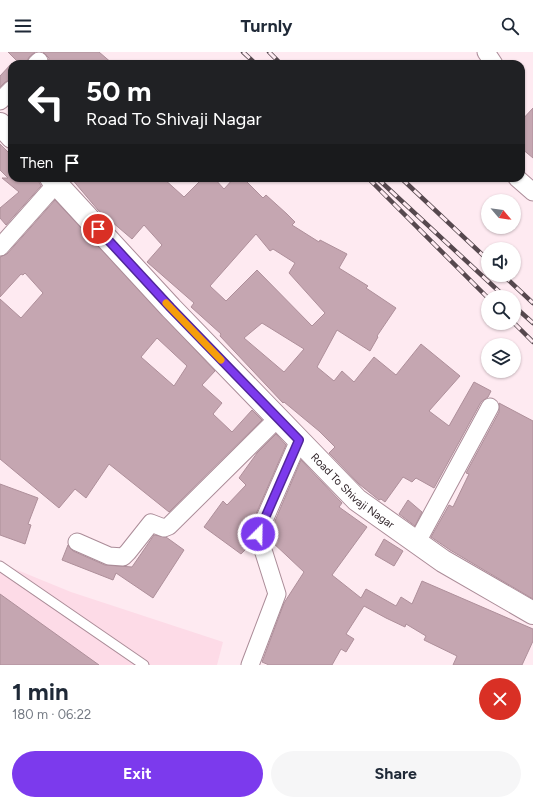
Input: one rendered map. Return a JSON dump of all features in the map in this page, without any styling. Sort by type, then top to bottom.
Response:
[{"type":"street","points":[[0,101],[8,93]]},
{"type":"street","points":[[0,124],[8,133]]},
{"type":"street","points":[[0,247],[53,182]]},
{"type":"street","name":"Road To Shivaji Nagar","points":[[55,182],[177,314],[357,500],[443,561],[533,613]]},
{"type":"street","points":[[522,182],[533,192]]},
{"type":"street","points":[[418,542],[490,407]]},
{"type":"street","points":[[77,542],[109,556],[123,557],[151,523],[164,528],[169,526],[278,418]]},
{"type":"street","points":[[250,665],[277,594],[258,534],[299,440]]},
{"type":"lane","points":[[0,566],[144,665]]},
{"type":"shaded area","points":[[0,563],[71,592],[223,642],[217,665],[0,665]]},
{"type":"building","points":[[8,52],[35,52],[28,60],[16,60]]},
{"type":"building","points":[[43,52],[99,52],[108,60],[49,60],[49,58]]},
{"type":"building","points":[[8,67],[8,81],[0,87],[0,76]]},
{"type":"building","points":[[533,108],[533,158],[525,151],[525,117]]},
{"type":"building","points":[[0,144],[8,152],[8,178],[0,170]]},
{"type":"building","points":[[2,178],[8,178],[8,182],[39,182],[41,186],[6,225],[0,218],[0,208],[19,192]]},
{"type":"building","points":[[74,182],[167,182],[184,197],[199,182],[218,182],[224,189],[230,182],[247,182],[263,198],[266,195],[287,214],[295,222],[292,225],[319,242],[320,240],[347,254],[339,268],[368,286],[366,288],[396,308],[377,336],[378,337],[370,351],[337,330],[317,367],[334,381],[342,371],[354,382],[374,357],[396,375],[421,344],[460,376],[429,411],[449,426],[474,382],[491,391],[488,397],[481,402],[434,488],[416,478],[412,482],[403,477],[385,502],[381,499],[379,500],[359,484],[329,453],[335,447],[319,431],[284,402],[283,403],[220,336],[221,334],[191,307],[194,303],[147,262],[162,245],[144,225],[132,239],[98,210]],"holes":[[[256,234],[270,251],[273,249],[295,263],[289,273],[325,313],[312,326],[257,270],[226,301],[210,286]],[[262,323],[304,349],[284,372],[244,338]]]},
{"type":"building","points":[[55,200],[215,371],[202,385],[222,403],[213,414],[232,432],[252,410],[262,420],[169,512],[109,464],[86,498],[75,489],[59,508],[0,459],[0,299],[21,318],[43,293],[25,273],[23,275],[21,274],[0,297],[0,257],[7,254]],"holes":[[[157,338],[187,366],[174,386],[141,357]]]},
{"type":"building","points":[[499,403],[533,421],[533,599],[450,550],[431,537],[449,505],[453,507],[469,474],[466,473],[499,412]]},
{"type":"building","points":[[276,434],[286,445],[249,530],[251,544],[241,554],[204,527],[223,501],[227,505],[246,485],[239,478],[257,453]]},
{"type":"building","points":[[301,460],[342,503],[339,507],[367,527],[332,575],[361,598],[366,589],[396,606],[401,597],[412,604],[422,581],[533,629],[533,641],[522,665],[453,665],[457,656],[424,640],[426,636],[406,624],[405,627],[364,606],[346,634],[354,639],[346,652],[341,649],[332,665],[269,665],[262,662],[284,603],[304,572],[270,540],[269,535]]},
{"type":"building","points":[[0,484],[38,498],[28,524],[31,525],[25,544],[0,535]]},
{"type":"building","points":[[408,500],[422,512],[415,526],[399,514]]},
{"type":"building","points":[[154,535],[166,537],[184,550],[153,598],[116,573],[113,580],[62,560],[68,545],[73,551],[105,565],[132,567]]},
{"type":"building","points":[[384,539],[403,551],[394,566],[375,555]]},
{"type":"building","points":[[0,594],[99,665],[0,665]]},
{"type":"railway","points":[[243,52],[252,60]]},
{"type":"railway","points":[[269,52],[277,60]]},
{"type":"railway","points":[[372,182],[481,291]]},
{"type":"railway","points":[[381,182],[497,290]]},
{"type":"railway","points":[[405,182],[481,253]]},
{"type":"railway","points":[[510,282],[533,303]]},
{"type":"railway","points":[[521,312],[533,323]]},
{"type":"railway","points":[[521,330],[533,342]]},
{"type":"slow traffic","points":[[166,303],[221,360]]},
{"type":"route","points":[[98,229],[171,308],[299,440],[258,534]]}]
